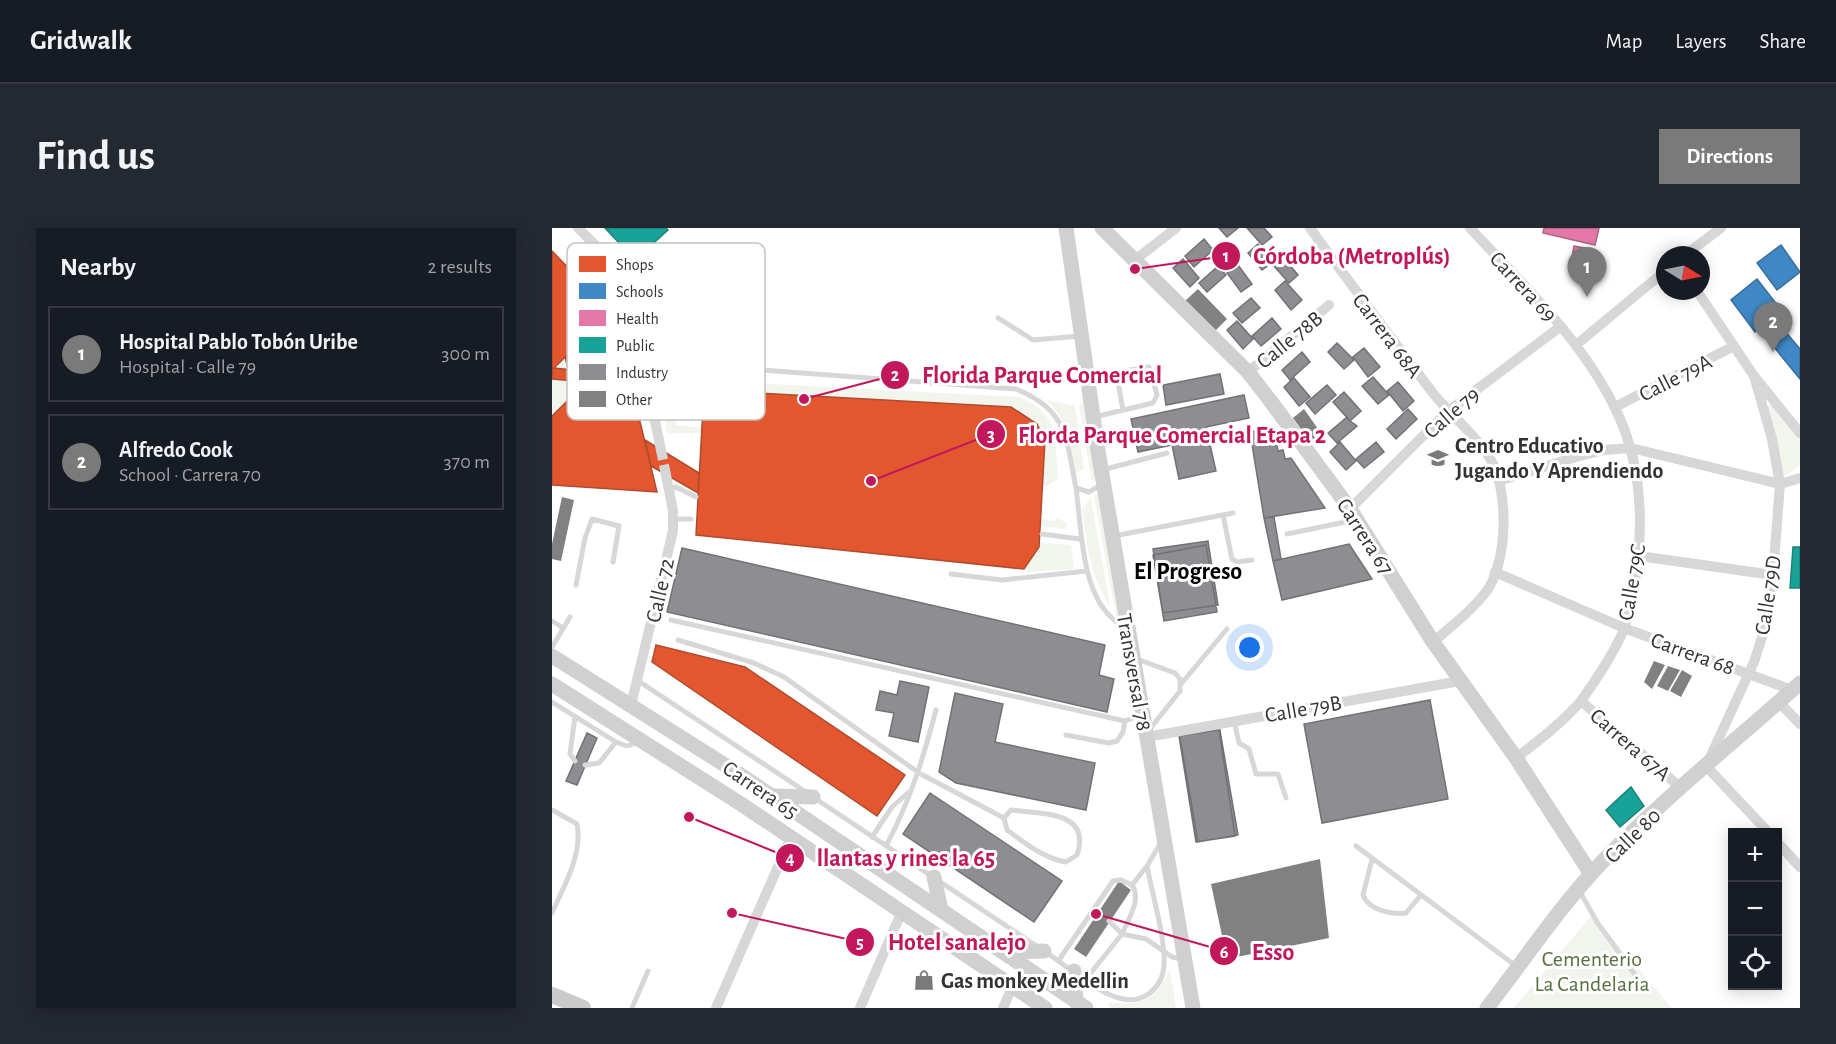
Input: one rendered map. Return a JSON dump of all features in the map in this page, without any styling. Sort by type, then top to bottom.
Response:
[{"type":"main road","points":[[1067,233],[1080,228]]},
{"type":"main road","name":"Carrera 67","points":[[1102,228],[1248,372],[1353,514],[1433,642],[1516,758],[1592,874]]},
{"type":"main road","name":"Transversal 78","points":[[1067,233],[1102,477],[1193,1008]]},
{"type":"main road","name":"Carrera 65","points":[[552,656],[771,795],[1081,1005]]},
{"type":"main road","name":"Carrera 65","points":[[552,684],[791,837],[1045,1008]]},
{"type":"main road","name":"Calle 80","points":[[1487,1008],[1578,888],[1681,788],[1796,687]]},
{"type":"main road","points":[[771,795],[813,797]]},
{"type":"main road","points":[[934,877],[941,910]]},
{"type":"main road","points":[[1002,952],[1044,951]]},
{"type":"main road","points":[[1080,975],[1081,1005]]},
{"type":"main road","points":[[552,995],[583,1008]]},
{"type":"street","points":[[578,228],[593,243]]},
{"type":"street","points":[[1135,260],[1176,228]]},
{"type":"street","name":"Carrera 68A","points":[[1310,228],[1447,412]]},
{"type":"street","name":"Carrera 69","points":[[1470,228],[1576,345]]},
{"type":"street","points":[[1697,246],[1721,228]]},
{"type":"street","points":[[1576,345],[1656,279]]},
{"type":"street","points":[[1703,300],[1754,376],[1800,433]]},
{"type":"street","name":"Calle 78B","points":[[1248,372],[1329,305]]},
{"type":"street","name":"Calle 79","points":[[1353,514],[1447,412],[1561,326]]},
{"type":"street","name":"Calle 79C","points":[[1516,758],[1581,701],[1624,628],[1639,556],[1639,510],[1631,448],[1615,407],[1576,345]]},
{"type":"street","name":"Calle 79A","points":[[1615,407],[1734,346]]},
{"type":"street","name":"Calle 79D","points":[[1706,766],[1749,673],[1763,634],[1773,575],[1780,484],[1772,439],[1754,376]]},
{"type":"street","points":[[1433,642],[1487,591],[1501,551],[1503,525],[1500,481],[1491,460],[1477,441],[1447,412]]},
{"type":"street","points":[[655,420],[661,450]]},
{"type":"street","points":[[1500,481],[1576,457],[1604,450],[1631,448],[1780,484],[1800,478]]},
{"type":"street","name":"Calle 72","points":[[631,705],[674,519],[666,475]]},
{"type":"street","points":[[1639,556],[1773,575]]},
{"type":"street","name":"Carrera 68","points":[[1495,572],[1624,628],[1749,673],[1796,687]]},
{"type":"street","name":"Calle 79B","points":[[1146,736],[1460,681]]},
{"type":"street","name":"Carrera 67A","points":[[1581,701],[1681,788]]},
{"type":"street","points":[[1780,703],[1800,724]]},
{"type":"street","name":"Carrera 67A","points":[[1706,766],[1764,828]]},
{"type":"street","points":[[716,1008],[791,837]]},
{"type":"street","points":[[1782,847],[1800,867]]},
{"type":"street","points":[[860,1008],[902,911]]},
{"type":"street","points":[[1003,1008],[1013,985]]},
{"type":"lane","points":[[998,318],[1034,340],[1082,336]]},
{"type":"lane","points":[[1087,377],[1149,367],[1157,395],[1153,403],[1093,417]]},
{"type":"lane","points":[[765,371],[1016,389],[1038,399],[1059,418],[1066,437],[1076,488],[1080,539],[1087,571],[1098,600],[1116,624],[1128,629]]},
{"type":"lane","points":[[1116,372],[1123,410]]},
{"type":"lane","points":[[1078,504],[1102,477],[1167,453]]},
{"type":"lane","points":[[669,489],[676,487],[696,497]]},
{"type":"lane","points":[[1076,488],[1089,492]]},
{"type":"lane","points":[[1112,536],[1233,513]]},
{"type":"lane","points":[[1287,534],[1353,514]]},
{"type":"lane","points":[[1223,515],[1232,559],[1237,562],[1252,560]]},
{"type":"lane","points":[[576,585],[585,538],[592,519],[620,526],[613,562]]},
{"type":"lane","points":[[674,519],[691,519]]},
{"type":"lane","points":[[1042,534],[1080,539]]},
{"type":"lane","points":[[951,574],[1002,580],[1087,571]]},
{"type":"lane","points":[[552,647],[570,617]]},
{"type":"lane","points":[[671,620],[1125,721],[1143,714]]},
{"type":"lane","points":[[552,621],[563,628]]},
{"type":"lane","points":[[1146,736],[1180,691],[1181,684],[1227,630]]},
{"type":"lane","points":[[678,640],[754,663],[784,677],[919,773],[1004,818],[1007,831],[1056,860],[1066,862],[1077,855],[1081,834],[1076,825],[1062,818],[1011,810],[1004,818]]},
{"type":"lane","points":[[1133,657],[1175,673],[1181,684]]},
{"type":"lane","points":[[637,680],[1080,975],[1120,999],[1143,998],[1159,983],[1164,965],[1147,866]]},
{"type":"lane","points":[[552,696],[554,704],[616,742],[627,746],[643,741]]},
{"type":"lane","points":[[872,837],[892,807],[909,792],[919,773],[936,710]]},
{"type":"lane","points":[[575,716],[570,754],[575,761]]},
{"type":"lane","points":[[1234,720],[1239,743],[1249,749],[1256,774],[1278,774],[1286,798]]},
{"type":"lane","points":[[1066,735],[1109,743],[1117,741],[1123,732],[1125,721]]},
{"type":"lane","points":[[585,765],[599,763],[616,742]]},
{"type":"lane","points":[[886,846],[908,804],[909,792]]},
{"type":"lane","points":[[552,810],[576,824],[579,837],[578,850],[552,913]]},
{"type":"lane","points":[[1132,885],[1147,866],[1163,837]]},
{"type":"lane","points":[[1356,846],[1518,968]]},
{"type":"lane","points":[[1372,858],[1364,895],[1371,906],[1395,914],[1406,913],[1421,895]]},
{"type":"lane","points":[[1059,960],[1092,908],[1113,881],[1121,880],[1132,885],[1136,892],[1136,901],[1122,934],[1080,975]]},
{"type":"lane","points":[[1578,888],[1597,922],[1646,990]]},
{"type":"lane","points":[[552,892],[560,897]]},
{"type":"lane","points":[[1092,908],[1098,913]]},
{"type":"lane","points":[[1109,921],[1122,934],[1139,936],[1172,957],[1186,960]]},
{"type":"lane","points":[[632,1008],[648,971]]},
{"type":"green space","points":[[567,355],[567,401],[552,416],[552,370]]},
{"type":"green space","points":[[765,384],[1018,397],[1042,411],[1053,430],[1059,478],[1042,489],[1043,440],[1033,423],[1011,407],[765,393]]},
{"type":"green space","points":[[1085,399],[1097,475],[1092,483],[1079,406]]},
{"type":"green space","points":[[1047,400],[1075,406],[1084,469],[1076,473],[1064,425]]},
{"type":"green space","points":[[1772,404],[1800,438],[1800,465],[1783,477],[1766,408]]},
{"type":"green space","points":[[665,420],[675,420],[676,425],[702,428],[701,433],[667,433]]},
{"type":"green space","points":[[1100,491],[1121,621],[1116,615],[1094,496]]},
{"type":"green space","points":[[1091,499],[1110,606],[1098,583],[1088,547],[1082,509]]},
{"type":"green space","points":[[1040,518],[1052,521],[1059,518],[1067,524],[1066,529],[1040,526]]},
{"type":"green space","points":[[1041,543],[1071,545],[1074,569],[1028,572],[1028,562]]},
{"type":"green space","name":"Cementerio La Candelaria","points":[[1592,915],[1672,1008],[1514,1008]]},
{"type":"green space","points":[[1170,969],[1176,1008],[1111,1008],[1108,1006],[1110,1002],[1131,1003],[1148,998],[1160,987]]},
{"type":"building: Shops","points":[[552,251],[567,267],[567,355],[552,370]]},
{"type":"building: Shops","points":[[553,368],[567,369],[567,380],[552,379]]},
{"type":"building: Shops","points":[[765,393],[1011,407],[1037,424],[1045,440],[1039,547],[1024,569],[696,535],[702,420],[765,420]]},
{"type":"building: Shops","points":[[567,401],[567,420],[640,420],[657,492],[552,485],[552,416]]},
{"type":"building: Shops","points":[[645,440],[699,473],[698,493],[651,466]]},
{"type":"building: Shops","points":[[656,645],[745,667],[905,775],[877,816],[652,662]]},
{"type":"building: Schools","points":[[1781,245],[1800,272],[1777,290],[1757,263]]},
{"type":"building: Schools","points":[[1757,279],[1782,311],[1755,332],[1731,300]]},
{"type":"building: Schools","points":[[1779,324],[1800,349],[1800,379],[1765,336]]},
{"type":"building: Health","points":[[1544,228],[1599,228],[1595,245],[1543,233]]},
{"type":"building: Health","points":[[1574,246],[1595,250],[1592,266],[1571,263]]},
{"type":"building: Public","points":[[605,228],[666,228],[668,230],[654,243],[619,243]]},
{"type":"building: Public","points":[[1793,547],[1800,547],[1800,588],[1790,588]]},
{"type":"building: Public","points":[[1631,787],[1644,806],[1620,827],[1606,810]]},
{"type":"building: Industry","points":[[1219,228],[1238,228],[1227,237]]},
{"type":"building: Industry","points":[[1247,228],[1264,228],[1272,237],[1262,245]]},
{"type":"building: Industry","points":[[1204,239],[1213,250],[1194,267],[1185,256]]},
{"type":"building: Industry","points":[[1258,244],[1273,262],[1262,270],[1248,253]]},
{"type":"building: Industry","points":[[1282,256],[1298,275],[1289,283],[1273,265]]},
{"type":"building: Industry","points":[[1183,259],[1199,278],[1190,287],[1173,268]]},
{"type":"building: Industry","points":[[1238,265],[1252,284],[1241,292],[1227,273]]},
{"type":"building: Industry","points":[[1218,266],[1226,275],[1207,292],[1199,283]]},
{"type":"building: Industry","points":[[1285,281],[1302,300],[1291,310],[1275,290]]},
{"type":"building: Industry","points":[[1251,298],[1260,308],[1242,323],[1233,313]]},
{"type":"building: Industry","points":[[1272,318],[1281,329],[1261,346],[1252,336]]},
{"type":"building: Industry","points":[[1237,321],[1253,339],[1243,349],[1227,330]]},
{"type":"building: Industry","points":[[1337,343],[1354,360],[1344,369],[1328,352]]},
{"type":"building: Industry","points":[[1364,348],[1380,367],[1368,377],[1353,357]]},
{"type":"building: Industry","points":[[1302,352],[1310,362],[1290,380],[1282,370]]},
{"type":"building: Industry","points":[[1220,374],[1224,394],[1166,405],[1163,385]]},
{"type":"building: Industry","points":[[1373,377],[1389,395],[1378,404],[1362,386]]},
{"type":"building: Industry","points":[[1294,378],[1310,397],[1299,406],[1284,387]]},
{"type":"building: Industry","points":[[1398,382],[1414,401],[1403,411],[1387,391]]},
{"type":"building: Industry","points":[[1327,385],[1336,395],[1315,414],[1306,403]]},
{"type":"building: Industry","points":[[1344,392],[1361,411],[1350,421],[1333,402]]},
{"type":"building: Industry","points":[[1244,395],[1249,418],[1206,427],[1216,471],[1179,479],[1172,445],[1138,452],[1131,419]]},
{"type":"building: Industry","points":[[1408,409],[1417,419],[1396,439],[1387,429]]},
{"type":"building: Industry","points":[[1346,418],[1357,426],[1337,443],[1328,433]]},
{"type":"building: Industry","points":[[1268,429],[1270,440],[1276,439],[1278,451],[1283,450],[1285,459],[1291,458],[1325,508],[1264,518],[1250,432]]},
{"type":"building: Industry","points":[[1340,442],[1356,461],[1346,470],[1330,452]]},
{"type":"building: Industry","points":[[1376,442],[1384,452],[1364,468],[1356,459]]},
{"type":"building: Industry","points":[[1274,517],[1281,559],[1273,561],[1264,518]]},
{"type":"building: Industry","points":[[1208,541],[1218,605],[1163,613],[1153,549]]},
{"type":"building: Industry","points":[[1349,544],[1372,579],[1282,600],[1273,561]]},
{"type":"building: Industry","points":[[1206,545],[1217,612],[1164,621],[1153,555]]},
{"type":"building: Industry","points":[[682,548],[1105,645],[1099,675],[1114,679],[1107,712],[667,612]]},
{"type":"building: Industry","points":[[900,681],[929,687],[918,742],[889,736],[894,713],[876,710],[880,691],[897,695]]},
{"type":"building: Industry","points":[[955,693],[1003,704],[995,742],[1095,763],[1086,810],[956,783],[939,772]]},
{"type":"building: Industry","points":[[1430,700],[1448,799],[1322,823],[1304,724]]},
{"type":"building: Industry","points":[[1219,725],[1238,835],[1198,842],[1179,732]]},
{"type":"building: Industry","points":[[1219,730],[1235,836],[1196,842],[1179,736]]},
{"type":"building: Industry","points":[[587,733],[597,738],[577,785],[566,781]]},
{"type":"building: Industry","points":[[930,793],[1062,881],[1034,922],[903,834]]},
{"type":"building: Other","points":[[1198,289],[1227,319],[1214,332],[1185,301]]},
{"type":"building: Other","points":[[1304,409],[1323,436],[1312,444],[1293,418]]},
{"type":"building: Other","points":[[562,497],[574,500],[561,561],[552,559],[552,544]]},
{"type":"building: Other","points":[[1654,661],[1665,665],[1652,689],[1644,682]]},
{"type":"building: Other","points":[[1668,666],[1680,670],[1668,691],[1657,686]]},
{"type":"building: Other","points":[[1682,670],[1692,676],[1681,697],[1670,691]]},
{"type":"building: Other","points":[[1320,859],[1329,938],[1227,959],[1211,884]]},
{"type":"building: Other","points":[[1119,881],[1131,890],[1086,957],[1074,949]]},
{"type":"tunnel","points":[[661,450],[666,475]]},
{"type":"place","name":"Córdoba (Metroplús)","points":[[1135,269]]},
{"type":"place","name":"Hospital Pablo Tobón Uribe","points":[[1587,297]]},
{"type":"place","name":"Alfredo Cook","points":[[1773,352]]},
{"type":"place","name":"Florida Parque Comercial","points":[[804,399]]},
{"type":"place","name":"Centro Educativo Jugando Y Aprendiendo","points":[[1438,458]]},
{"type":"place","name":"Florda Parque Comercial Etapa 2","points":[[871,481]]},
{"type":"place","name":"llantas y rines la 65","points":[[689,817]]},
{"type":"place","name":"Hotel sanalejo","points":[[732,913]]},
{"type":"place","name":"Esso","points":[[1096,914]]},
{"type":"place","name":"Gas monkey Medellin","points":[[924,980]]},
{"type":"district","name":"El Progreso","points":[[1188,571]]}]
